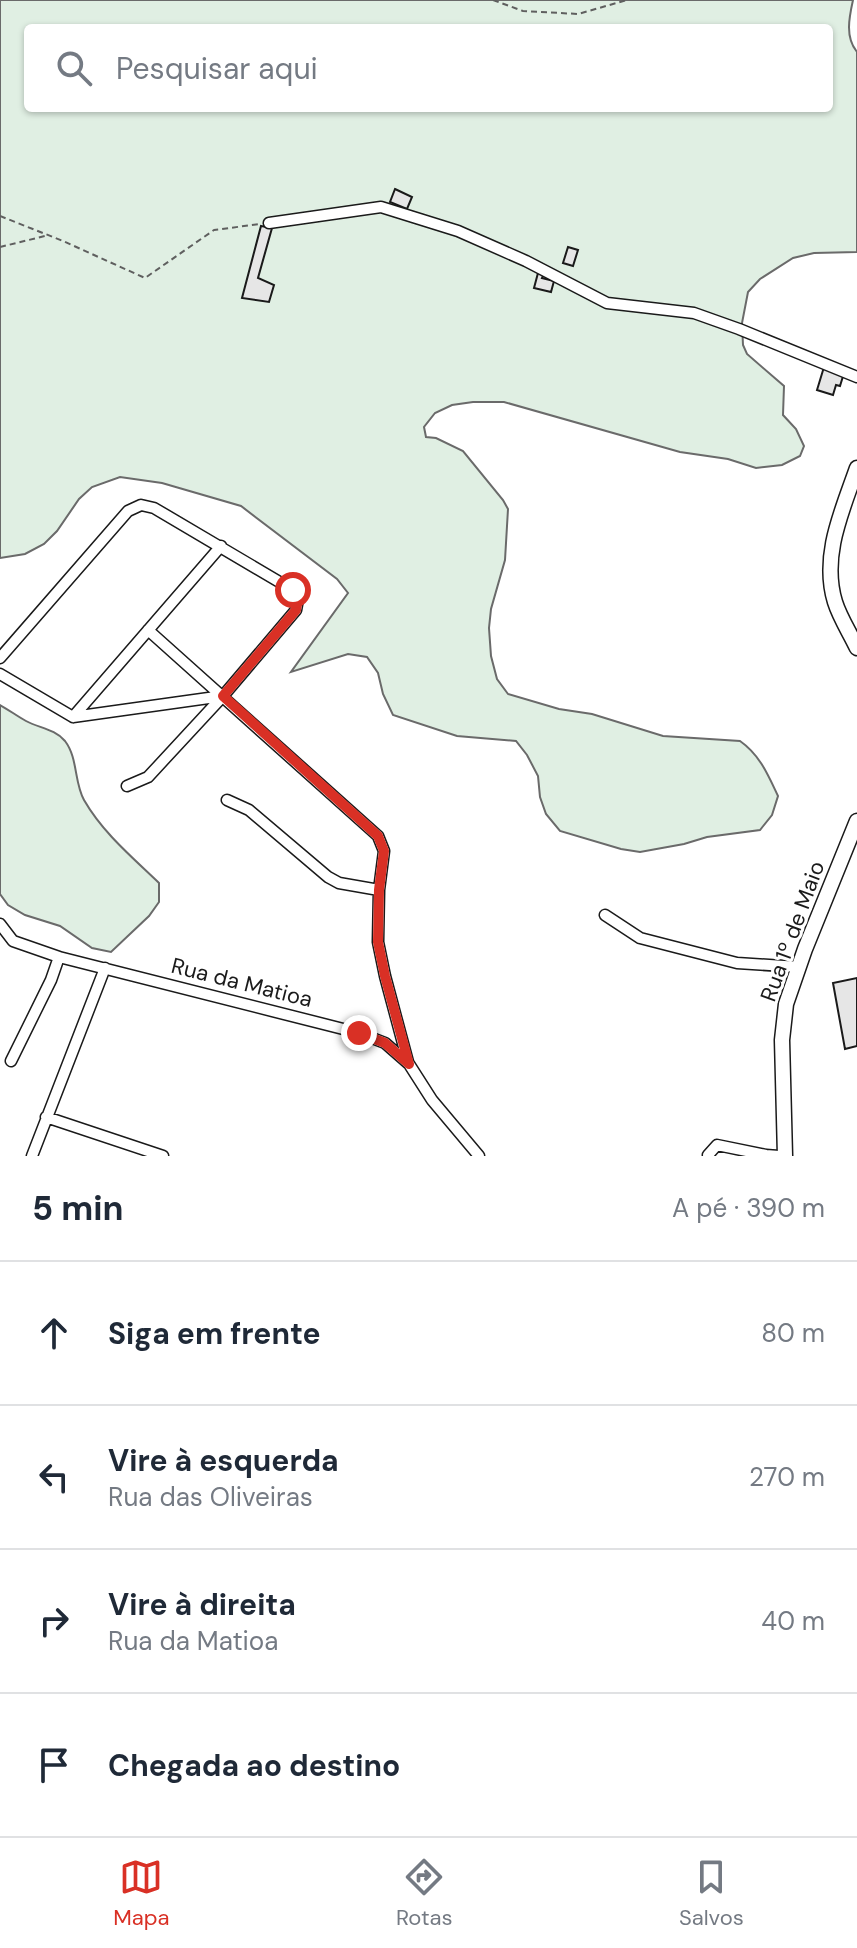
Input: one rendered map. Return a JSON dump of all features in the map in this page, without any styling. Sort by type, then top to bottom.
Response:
[{"type":"street","points":[[269,223],[381,207],[458,231],[526,261],[607,303],[694,313],[857,377]]},
{"type":"street","points":[[857,468],[836,529],[829,569],[836,603],[857,648]]},
{"type":"street","points":[[0,658],[128,511],[141,505],[154,508],[293,590],[298,599],[296,610],[223,696],[148,777],[127,786]]},
{"type":"street","points":[[73,717],[221,546]]},
{"type":"street","points":[[148,630],[378,836],[384,851],[379,890],[378,942],[409,1064]]},
{"type":"street","points":[[0,674],[73,717],[223,696]]},
{"type":"street","points":[[227,800],[249,810],[328,877],[339,883],[379,890]]},
{"type":"street","name":"Rua 1º de Maio","points":[[785,1156],[782,1040],[786,1004],[857,821]]},
{"type":"street","points":[[605,915],[640,938],[737,963],[799,967]]},
{"type":"street","name":"Rua da Matioa","points":[[0,924],[13,941],[59,957],[359,1033],[385,1043],[409,1064],[432,1100],[479,1156]]},
{"type":"street","points":[[11,1061],[59,957]]},
{"type":"street","points":[[32,1156],[105,968]]},
{"type":"street","points":[[46,1117],[163,1156]]},
{"type":"street","points":[[708,1155],[717,1145],[779,1156]]},
{"type":"path","points":[[493,0],[523,11],[578,14],[627,0]]},
{"type":"path","points":[[0,216],[145,278],[214,230],[269,223]]},
{"type":"path","points":[[0,247],[49,235]]},
{"type":"green space","points":[[0,0],[853,0],[849,27],[857,52],[857,252],[814,253],[793,258],[760,279],[748,292],[742,323],[743,345],[747,354],[784,386],[783,415],[796,429],[804,446],[800,456],[782,465],[756,468],[728,459],[680,452],[504,402],[452,405],[435,413],[424,427],[426,437],[436,438],[463,451],[508,509],[505,560],[491,609],[489,628],[497,679],[508,694],[559,709],[592,714],[663,736],[740,741],[758,759],[778,796],[772,815],[760,830],[707,837],[640,852],[560,831],[546,814],[538,776],[516,741],[457,736],[393,715],[378,673],[367,657],[348,654],[291,672],[348,593],[337,579],[241,506],[162,483],[120,477],[92,487],[44,544],[25,554],[0,558]]},
{"type":"green space","points":[[0,705],[65,741],[84,800],[118,844],[159,883],[159,902],[149,916],[111,952],[92,948],[60,926],[25,915],[8,905],[0,894]]},
{"type":"building","points":[[395,189],[412,197],[407,209],[390,202]]},
{"type":"building","points":[[261,226],[272,228],[258,278],[274,285],[269,302],[242,298]]},
{"type":"building","points":[[568,247],[578,250],[573,266],[563,263]]},
{"type":"building","points":[[538,273],[544,274],[542,278],[554,281],[551,292],[534,288]]},
{"type":"building","points":[[824,367],[844,373],[833,395],[817,390]]},
{"type":"building","points":[[857,978],[857,1046],[845,1049],[833,983]]},
{"type":"route","points":[[293,590],[298,599],[296,610],[223,696],[378,836],[384,851],[379,890],[378,942],[409,1064],[385,1043],[359,1033]]}]
